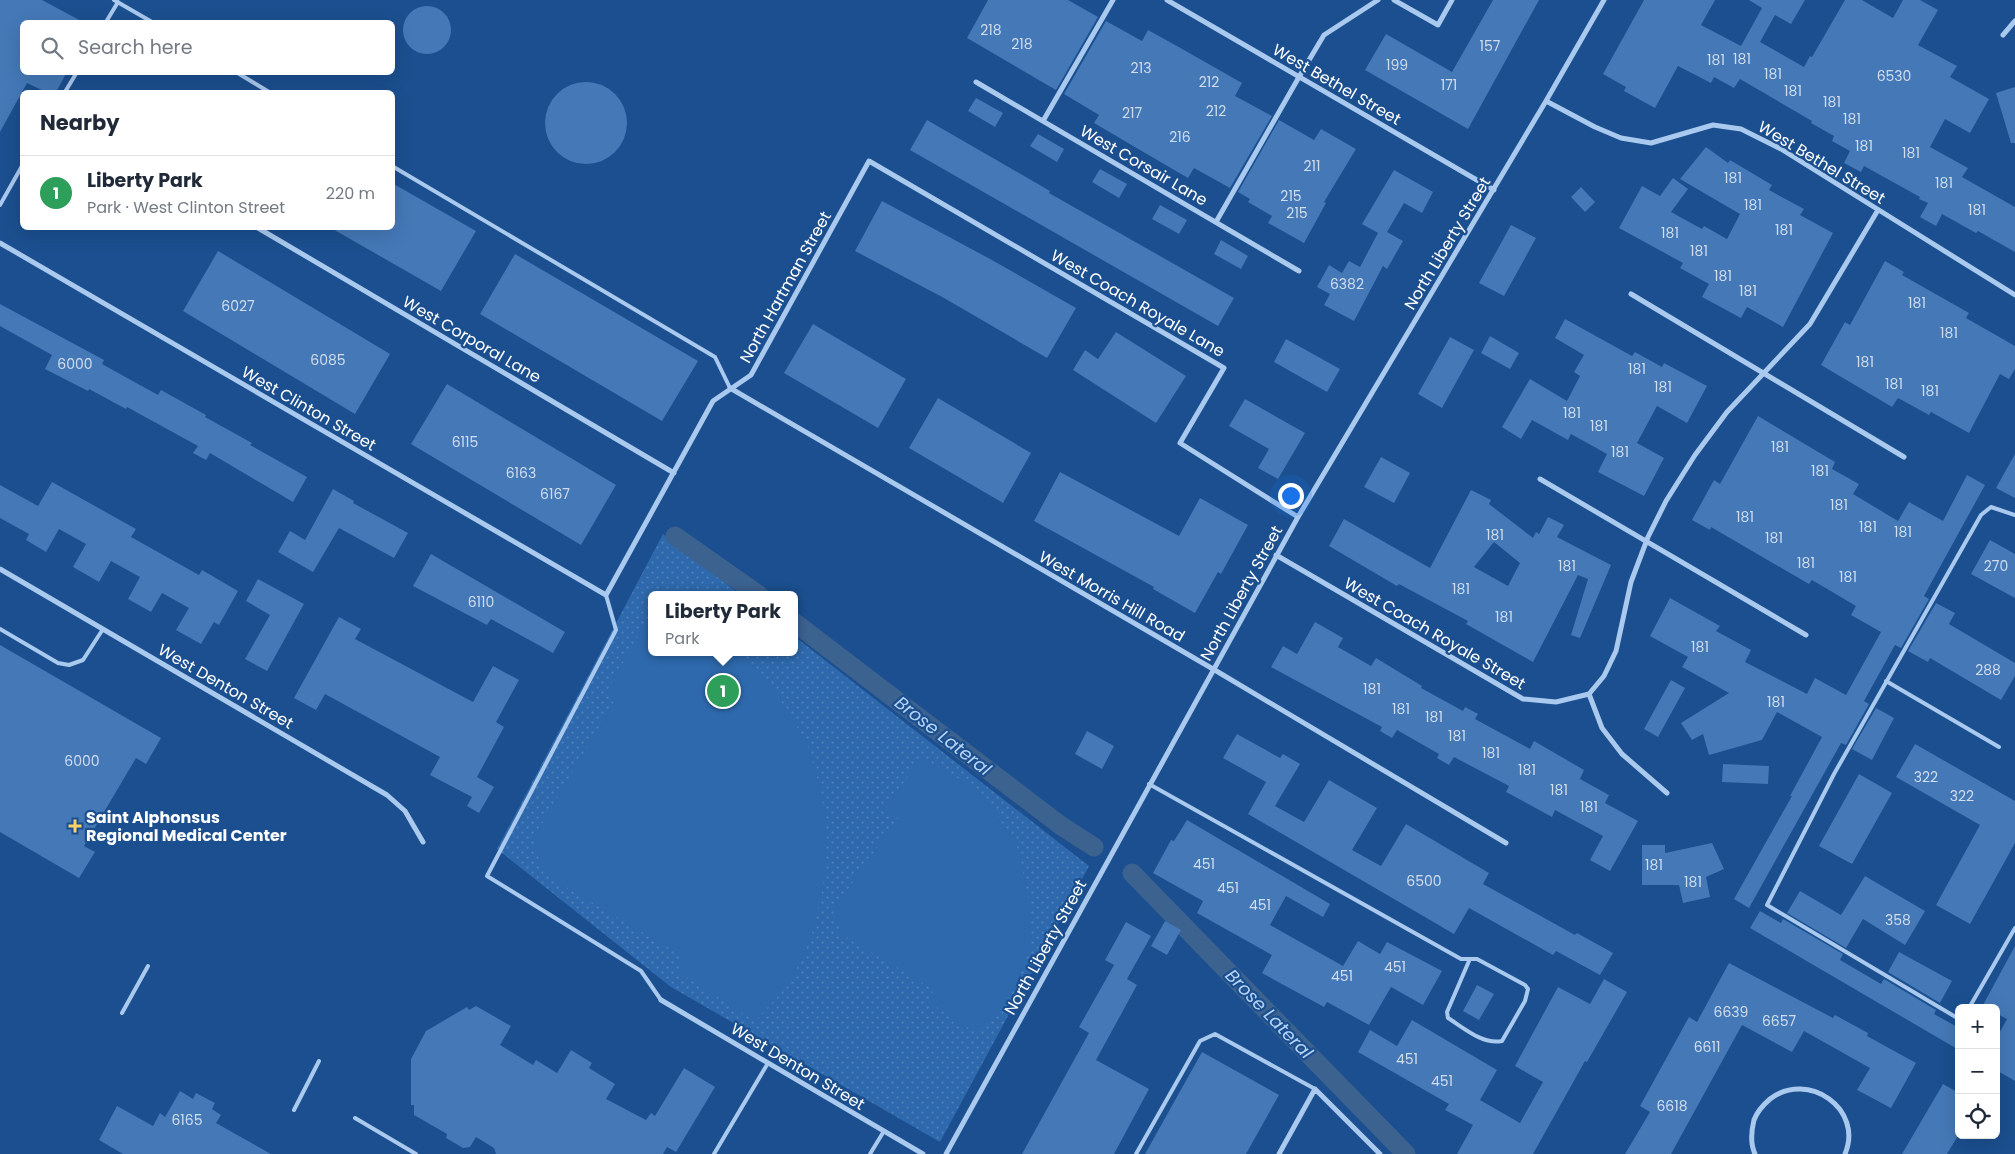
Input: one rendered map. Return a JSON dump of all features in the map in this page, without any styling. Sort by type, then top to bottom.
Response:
[{"type":"street","points":[[1043,121],[1113,0]]},
{"type":"street","name":"West Bethel Street","points":[[1167,0],[1494,190]]},
{"type":"street","points":[[1216,222],[1298,76],[1324,35],[1378,0]]},
{"type":"street","points":[[1394,0],[1438,25],[1452,0]]},
{"type":"street","name":"North Liberty Street","points":[[946,1154],[1298,516],[1494,190],[1604,0]]},
{"type":"street","points":[[2003,35],[2015,20]]},
{"type":"street","name":"West Corsair Lane","points":[[976,82],[1299,271]]},
{"type":"street","name":"West Bethel Street","points":[[1546,101],[1595,127],[1621,138],[1651,143],[1714,125],[1741,129],[1781,149],[2015,295]]},
{"type":"street","name":"North Hartman Street","points":[[606,595],[713,401],[751,375],[869,161]]},
{"type":"street","name":"West Coach Royale Lane","points":[[869,161],[1224,368],[1180,443],[1298,516]]},
{"type":"street","points":[[1668,793],[1622,754],[1602,728],[1589,694],[1604,676],[1616,651],[1631,582],[1666,501],[1695,455],[1727,412],[1810,324],[1878,210]]},
{"type":"street","name":"West Corporal Lane","points":[[261,230],[674,473]]},
{"type":"street","name":"West Clinton Street","points":[[0,244],[606,595]]},
{"type":"street","points":[[1631,294],[1904,457]]},
{"type":"street","name":"West Morris Hill Road","points":[[730,388],[1213,669],[1506,843]]},
{"type":"street","points":[[1540,480],[1806,635]]},
{"type":"street","name":"West Coach Royale Street","points":[[1276,555],[1523,699],[1556,702],[1589,694]]},
{"type":"street","name":"West Denton Street","points":[[0,569],[387,795],[405,811],[424,842]]},
{"type":"street","name":"West Denton Street","points":[[661,1000],[923,1154]]},
{"type":"street","points":[[1278,1154],[1315,1088],[1380,1154]]},
{"type":"street","points":[[1755,1154],[1751,1132],[1755,1117],[1764,1104],[1777,1094],[1792,1089],[1808,1089],[1823,1094],[1835,1104],[1844,1117],[1848,1132],[1848,1148],[1845,1154]]},
{"type":"lane","points":[[107,20],[116,1],[149,20]]},
{"type":"lane","points":[[67,90],[75,75]]},
{"type":"lane","points":[[241,75],[266,90]]},
{"type":"lane","points":[[395,168],[715,358],[730,388]]},
{"type":"lane","points":[[0,205],[20,170]]},
{"type":"lane","points":[[1955,1017],[1767,905],[1834,774],[1981,515],[1991,507],[2015,515]]},
{"type":"lane","points":[[606,595],[616,630],[487,876],[641,971],[661,1000]]},
{"type":"lane","points":[[0,629],[58,663],[69,665],[82,660],[103,629]]},
{"type":"lane","points":[[1886,681],[2000,747]]},
{"type":"lane","points":[[1149,784],[1461,959],[1477,960],[1525,985],[1528,989],[1525,1001],[1502,1041],[1494,1042],[1483,1039],[1448,1018],[1447,1012],[1469,961]]},
{"type":"lane","points":[[1971,1004],[2015,928]]},
{"type":"lane","points":[[122,1013],[148,966]]},
{"type":"lane","points":[[1136,1154],[1200,1041],[1215,1034],[1315,1088]]},
{"type":"lane","points":[[294,1110],[319,1061]]},
{"type":"lane","points":[[714,1154],[768,1063]]},
{"type":"lane","points":[[355,1118],[416,1154]]},
{"type":"lane","points":[[870,1154],[884,1131]]},
{"type":"shaded area","points":[[663,534],[736,591],[648,591],[648,656],[798,656],[798,639],[1089,866],[940,1142],[671,987],[497,849]]},
{"type":"shaded area","points":[[648,619],[648,656],[742,656],[772,687],[807,743],[821,791],[827,839],[822,892],[811,937],[791,982],[755,1021],[677,971],[684,957],[544,874],[533,839],[616,698],[608,689]]},
{"type":"shaded area","points":[[921,757],[964,782],[993,809],[1018,849],[1028,897],[1031,943],[1016,986],[998,1012],[978,1034],[927,1001],[934,990],[840,933],[834,909],[898,818],[885,810]]},
{"type":"building","points":[[0,0],[42,0],[79,20],[20,20],[20,75],[65,75],[57,90],[42,90],[27,83],[23,90],[20,90],[20,96],[0,132]]},
{"type":"building","points":[[988,0],[1068,0],[1098,17],[1056,90],[967,38]]},
{"type":"building","points":[[1493,0],[1539,0],[1468,129],[1365,70],[1386,34],[1452,72]]},
{"type":"building","points":[[1644,0],[1715,0],[1701,25],[1741,46],[1762,8],[1749,0],[1805,0],[1791,24],[1775,15],[1760,42],[1804,67],[1810,56],[1812,57],[1845,0],[1862,0],[1893,18],[1903,0],[1920,0],[1938,10],[1918,45],[1957,66],[1950,77],[1989,99],[1970,133],[1945,119],[1930,147],[1968,168],[1962,177],[2015,207],[2015,252],[1978,231],[1976,233],[1942,214],[1936,226],[1920,217],[1928,203],[1864,166],[1861,172],[1844,163],[1850,151],[1832,141],[1834,136],[1740,79],[1734,88],[1714,77],[1711,83],[1678,66],[1655,108],[1624,91],[1626,87],[1603,74]]},
{"type":"building","points":[[422,6],[432,6],[444,13],[451,25],[451,35],[444,47],[432,54],[422,54],[414,50],[407,43],[403,35],[403,25],[407,17],[414,10]]},
{"type":"building","points":[[1106,21],[1142,41],[1148,30],[1242,83],[1235,96],[1272,116],[1230,188],[1194,168],[1188,178],[1094,123],[1099,115],[1064,94]]},
{"type":"building","points":[[586,82],[602,86],[615,94],[623,107],[627,123],[623,139],[615,152],[602,160],[586,164],[570,160],[557,152],[549,139],[545,123],[549,107],[557,94],[570,86]]},
{"type":"building","points":[[2015,87],[2015,143],[2011,143],[1996,93]]},
{"type":"building","points":[[976,98],[1003,113],[995,127],[968,111]]},
{"type":"building","points":[[927,120],[1050,191],[1049,193],[1234,298],[1218,326],[910,150]]},
{"type":"building","points":[[1279,120],[1314,140],[1321,129],[1356,149],[1324,202],[1326,203],[1304,243],[1268,223],[1272,216],[1248,202],[1250,199],[1238,192]]},
{"type":"building","points":[[1038,134],[1064,149],[1057,162],[1030,146]]},
{"type":"building","points":[[1706,147],[1728,163],[1730,160],[1772,185],[1769,190],[1804,209],[1800,215],[1833,233],[1783,327],[1747,307],[1741,318],[1702,297],[1709,284],[1680,268],[1683,263],[1619,228],[1642,186],[1660,196],[1673,178],[1688,189],[1671,212],[1702,229],[1704,226],[1727,239],[1740,214],[1680,179]]},
{"type":"building","points":[[1100,169],[1127,184],[1119,198],[1092,182]]},
{"type":"building","points":[[1394,170],[1433,192],[1422,213],[1404,203],[1387,232],[1403,241],[1387,269],[1383,266],[1354,321],[1324,305],[1330,294],[1317,287],[1329,265],[1342,273],[1349,261],[1360,267],[1378,233],[1362,224]]},
{"type":"building","points":[[395,185],[476,231],[441,291],[334,230],[395,230]]},
{"type":"building","points":[[1581,187],[1595,202],[1585,212],[1571,197]]},
{"type":"building","points":[[882,201],[1076,308],[1047,358],[944,298],[855,251]]},
{"type":"building","points":[[1160,205],[1187,220],[1179,234],[1152,219]]},
{"type":"building","points":[[1511,225],[1536,238],[1504,296],[1479,283]]},
{"type":"building","points":[[1221,240],[1248,256],[1241,269],[1214,254]]},
{"type":"building","points":[[218,251],[390,354],[355,414],[183,311]]},
{"type":"building","points":[[515,254],[698,361],[662,421],[480,314]]},
{"type":"building","points":[[1885,261],[1904,272],[1902,275],[1969,313],[1966,318],[2015,346],[2015,369],[2009,379],[2000,374],[1969,433],[1931,412],[1929,415],[1898,398],[1892,407],[1821,365],[1845,322],[1850,325]]},
{"type":"building","points":[[0,304],[104,360],[102,364],[158,395],[161,390],[206,415],[205,417],[252,443],[250,445],[307,477],[293,502],[210,453],[206,460],[193,453],[198,446],[127,407],[126,409],[89,389],[88,391],[45,369],[52,355],[0,326]]},
{"type":"building","points":[[1565,319],[1632,356],[1635,352],[1662,367],[1664,363],[1707,386],[1687,423],[1657,406],[1637,443],[1664,458],[1644,496],[1598,472],[1607,454],[1571,434],[1568,440],[1532,420],[1521,439],[1502,427],[1530,379],[1567,401],[1580,376],[1574,372],[1584,355],[1555,338]]},
{"type":"building","points":[[813,324],[906,379],[878,428],[784,373]]},
{"type":"building","points":[[1116,332],[1186,376],[1156,423],[1073,370],[1085,350],[1098,359]]},
{"type":"building","points":[[1490,336],[1519,353],[1510,369],[1481,353]]},
{"type":"building","points":[[1450,337],[1474,350],[1442,408],[1418,394]]},
{"type":"building","points":[[1286,339],[1340,369],[1327,392],[1274,362]]},
{"type":"building","points":[[447,384],[616,485],[581,545],[411,444]]},
{"type":"building","points":[[938,398],[1031,453],[1003,503],[909,448]]},
{"type":"building","points":[[1245,399],[1305,433],[1278,479],[1258,468],[1269,449],[1229,426]]},
{"type":"building","points":[[1758,416],[1835,462],[1832,469],[1859,484],[1853,494],[1898,521],[1909,502],[1943,521],[1967,475],[1985,485],[1924,596],[1929,599],[1901,648],[1895,645],[1864,701],[1869,704],[1846,745],[1841,743],[1749,908],[1734,899],[1792,796],[1790,796],[1822,737],[1777,712],[1762,740],[1709,755],[1703,734],[1692,740],[1681,723],[1729,693],[1682,667],[1688,657],[1650,636],[1670,598],[1720,626],[1716,631],[1751,650],[1745,662],[1807,694],[1815,678],[1846,695],[1881,632],[1851,615],[1856,606],[1812,580],[1809,584],[1711,527],[1710,530],[1692,520],[1714,480],[1720,484]]},
{"type":"building","points":[[2015,454],[2015,498],[1996,488]]},
{"type":"building","points":[[1381,457],[1410,473],[1394,503],[1364,487]]},
{"type":"building","points":[[1060,472],[1179,536],[1200,498],[1248,525],[1221,574],[1218,572],[1195,613],[1153,589],[1154,587],[1034,521]]},
{"type":"building","points":[[52,482],[136,529],[131,537],[199,575],[202,570],[238,591],[219,625],[214,622],[201,644],[176,630],[189,608],[162,593],[151,612],[128,599],[140,577],[111,561],[99,582],[73,567],[86,544],[59,529],[46,552],[26,540],[29,534],[0,518],[0,485],[38,506]]},
{"type":"building","points":[[333,489],[354,501],[353,503],[408,533],[394,558],[339,528],[313,572],[278,552],[290,531],[305,540]]},
{"type":"building","points":[[1471,490],[1491,500],[1489,504],[1533,538],[1536,532],[1539,534],[1548,517],[1564,525],[1557,537],[1611,565],[1580,638],[1571,635],[1588,579],[1578,575],[1533,662],[1466,624],[1468,621],[1399,584],[1397,586],[1329,546],[1344,519],[1430,568]],"holes":[[[1494,542],[1520,563],[1508,586],[1474,567]]]},
{"type":"building","points":[[1990,540],[2015,554],[2015,598],[1971,574]]},
{"type":"building","points":[[431,554],[565,632],[553,653],[491,619],[487,625],[413,586]]},
{"type":"building","points":[[258,579],[304,604],[267,671],[245,659],[270,615],[246,601]]},
{"type":"building","points":[[1936,603],[1955,613],[1949,624],[2015,663],[2015,676],[2001,700],[1930,658],[1928,662],[1908,651]]},
{"type":"building","points":[[339,617],[361,629],[355,639],[473,702],[493,666],[519,680],[496,722],[504,727],[477,777],[494,787],[479,813],[467,806],[472,797],[430,775],[440,757],[325,694],[316,710],[294,698]]},
{"type":"building","points":[[1315,622],[1343,638],[1338,647],[1371,666],[1376,658],[1422,686],[1421,688],[1463,711],[1465,707],[1478,714],[1475,719],[1530,749],[1534,741],[1584,770],[1580,779],[1609,795],[1605,803],[1638,821],[1610,871],[1590,860],[1603,836],[1555,810],[1552,817],[1506,792],[1509,786],[1454,757],[1449,765],[1437,758],[1439,754],[1397,730],[1392,738],[1380,731],[1382,727],[1271,667],[1283,646],[1297,654]]},
{"type":"building","points":[[0,645],[161,738],[146,764],[136,758],[84,846],[95,852],[79,878],[0,832]]},
{"type":"building","points":[[1671,680],[1685,688],[1658,737],[1644,729]]},
{"type":"building","points":[[1876,708],[1894,718],[1872,760],[1852,749]]},
{"type":"building","points":[[1087,731],[1114,746],[1102,769],[1075,754]]},
{"type":"building","points":[[1237,734],[1280,758],[1283,754],[1300,764],[1275,806],[1304,822],[1329,780],[1377,808],[1352,850],[1381,866],[1406,824],[1489,873],[1483,884],[1575,935],[1577,933],[1613,953],[1600,975],[1556,951],[1553,955],[1469,908],[1454,934],[1248,814],[1266,782],[1223,758]]},
{"type":"building","points":[[1915,744],[2015,801],[2015,843],[1970,924],[1936,905],[1980,825],[1896,777]]},
{"type":"building","points":[[1723,764],[1769,766],[1768,784],[1722,782]]},
{"type":"building","points":[[1859,774],[1892,793],[1852,864],[1819,846]]},
{"type":"building","points":[[1187,820],[1330,904],[1323,917],[1286,896],[1270,925],[1343,966],[1358,941],[1380,954],[1387,942],[1442,971],[1423,1005],[1391,987],[1369,1025],[1327,1002],[1324,1007],[1262,973],[1272,955],[1197,913],[1203,901],[1153,873],[1171,840],[1174,841]]},
{"type":"building","points":[[1712,843],[1724,869],[1706,877],[1710,897],[1683,903],[1679,885],[1642,885],[1642,845],[1665,845],[1665,853]]},
{"type":"building","points":[[1865,876],[1925,911],[1905,945],[1863,919],[1846,948],[1787,913],[1800,891],[1841,915]]},
{"type":"building","points":[[1760,911],[1781,923],[1783,919],[1843,954],[1840,960],[1881,984],[1884,979],[1936,1010],[1934,1014],[1955,1026],[1955,1048],[1750,928]]},
{"type":"building","points":[[1165,921],[1181,930],[1167,955],[1151,946]]},
{"type":"building","points":[[1126,922],[1151,936],[1127,979],[1137,985],[1096,1060],[1149,1089],[1114,1154],[1022,1154],[1089,1033],[1079,1027],[1114,965],[1105,960]]},
{"type":"building","points":[[2015,946],[2015,1081],[2000,1072],[2000,1032],[2007,1019],[2000,1015],[2000,1004],[1984,1004]]},
{"type":"building","points":[[1899,952],[1952,981],[1940,1003],[1888,972]]},
{"type":"building","points":[[1729,963],[1833,1018],[1835,1015],[1868,1033],[1867,1036],[1916,1063],[1891,1108],[1857,1090],[1870,1068],[1804,1031],[1792,1052],[1742,1025],[1671,1154],[1625,1154],[1650,1112],[1640,1106],[1689,1017],[1697,1022]]},
{"type":"building","points":[[1604,979],[1627,992],[1587,1062],[1585,1061],[1533,1154],[1457,1154],[1473,1125],[1445,1110],[1449,1104],[1358,1052],[1370,1030],[1397,1046],[1412,1020],[1497,1070],[1480,1100],[1520,1123],[1543,1082],[1515,1066],[1558,987],[1590,1004]]},
{"type":"building","points":[[1477,985],[1494,994],[1479,1020],[1463,1011]]},
{"type":"building","points":[[476,1006],[511,1026],[500,1045],[533,1065],[536,1060],[557,1073],[571,1050],[592,1063],[589,1068],[615,1084],[606,1099],[646,1120],[651,1113],[655,1116],[684,1068],[715,1087],[676,1152],[667,1147],[663,1154],[496,1154],[494,1148],[476,1137],[470,1147],[463,1148],[446,1138],[447,1134],[414,1115],[414,1105],[411,1105],[411,1059],[426,1031],[467,1007],[469,1010]]},
{"type":"building","points":[[1202,1052],[1279,1095],[1246,1154],[1145,1154]]},
{"type":"building","points":[[1943,1084],[1955,1091],[1956,1139],[1947,1154],[1902,1154]]},
{"type":"building","points":[[180,1091],[193,1099],[196,1093],[215,1103],[212,1109],[221,1115],[216,1123],[271,1154],[123,1154],[99,1140],[117,1106],[153,1126],[160,1113],[165,1117]]},
{"type":"waterway","name":"Brose Lateral","points":[[675,536],[753,591]]},
{"type":"waterway","name":"Brose Lateral","points":[[798,625],[1060,825],[1094,847]]},
{"type":"waterway","name":"Brose Lateral","points":[[1132,873],[1406,1154]]},
{"type":"place","name":"Liberty Park","points":[[723,691]]},
{"type":"place","name":"Saint Alphonsus Regional Medical Center","points":[[75,826]]}]
